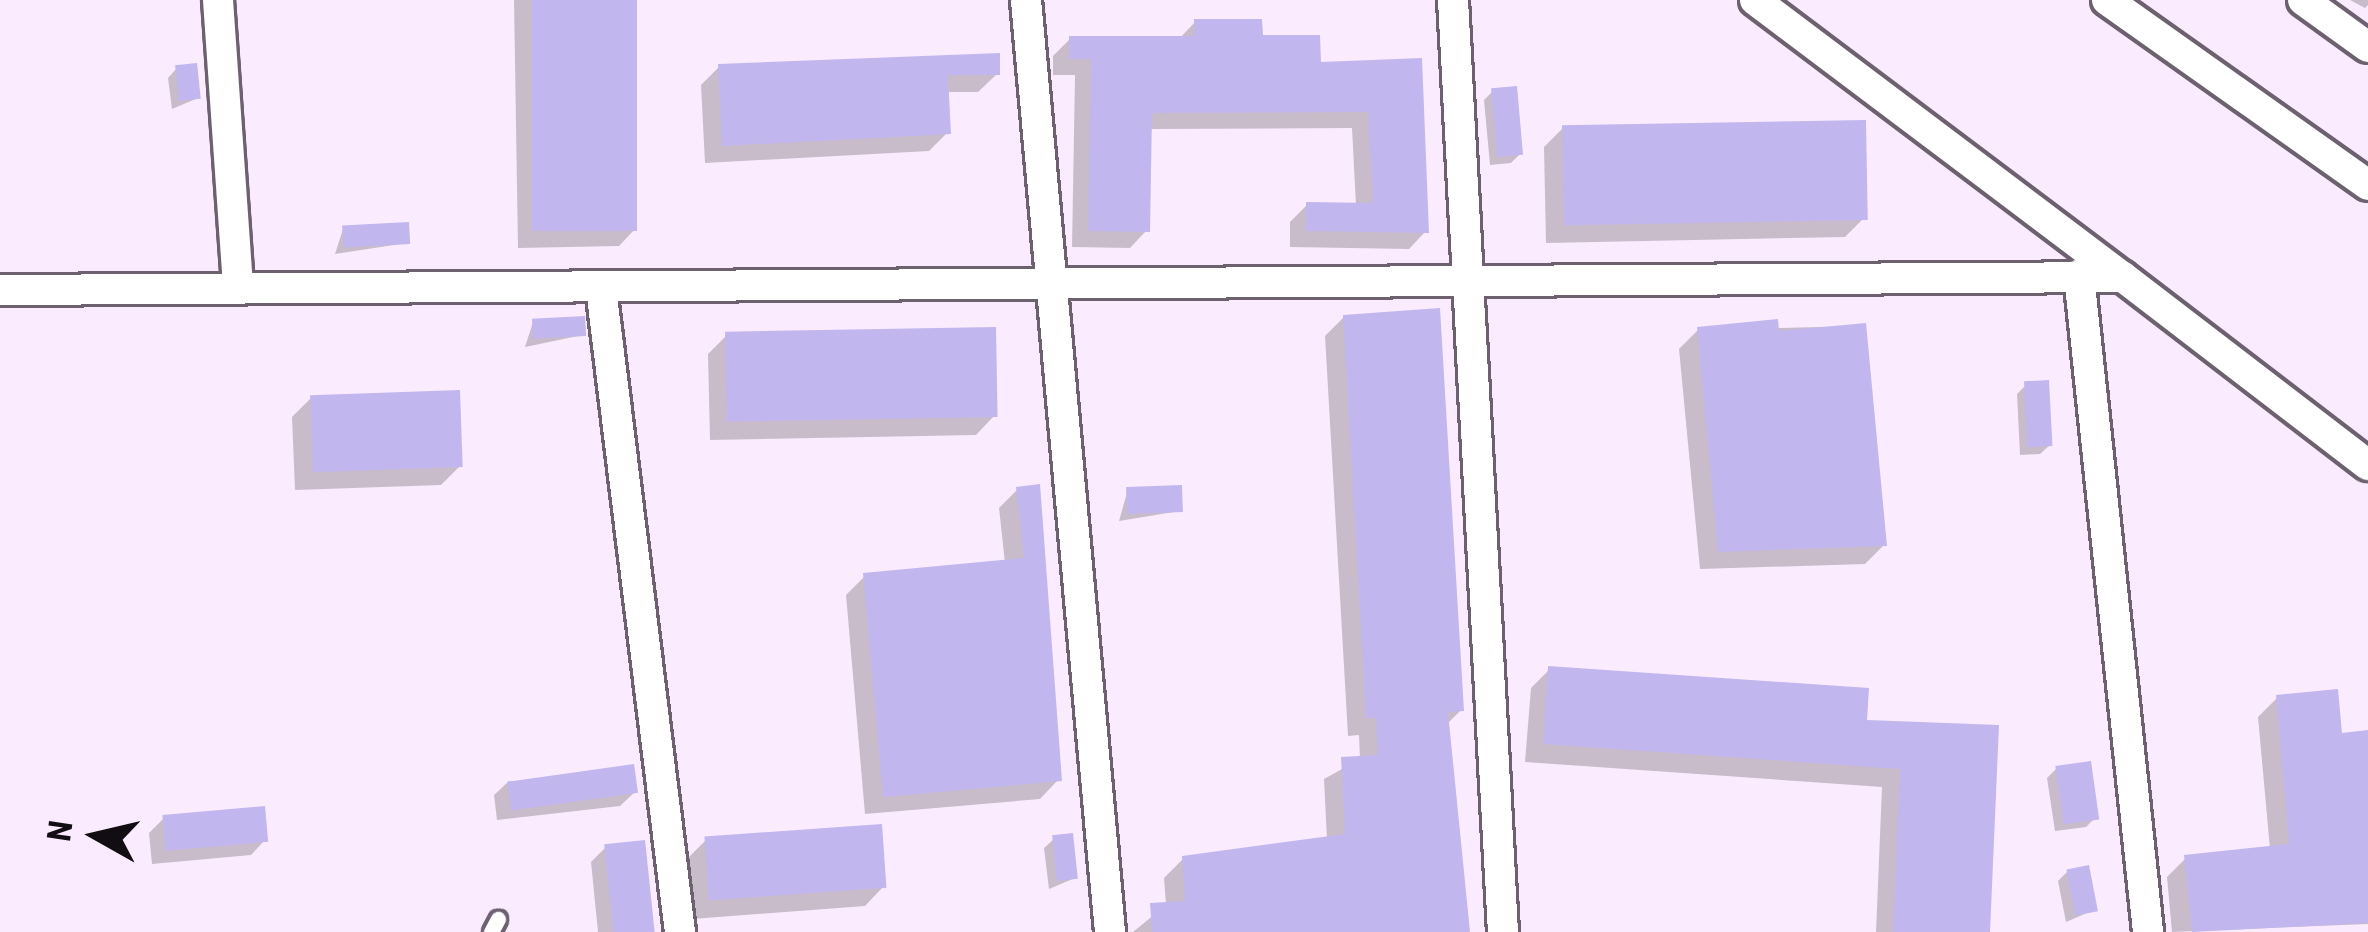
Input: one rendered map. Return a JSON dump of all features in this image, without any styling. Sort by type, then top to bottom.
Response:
[{"type":"street","points":[[218,0],[238,285]]},
{"type":"street","points":[[1026,0],[1111,932]]},
{"type":"street","points":[[1453,0],[1503,932]]},
{"type":"street","points":[[1755,0],[2368,465]]},
{"type":"street","points":[[2107,0],[2368,185]]},
{"type":"street","points":[[2303,0],[2368,47]]},
{"type":"street","points":[[2079,275],[2148,932]]},
{"type":"street","points":[[0,290],[238,285],[602,288],[1048,277],[2123,277]]},
{"type":"street","points":[[602,288],[680,932]]},
{"type":"building","points":[[532,0],[637,0],[637,231],[532,231]]},
{"type":"building","points":[[1194,19],[1262,19],[1263,35],[1320,35],[1321,62],[1422,58],[1429,233],[1306,231],[1306,202],[1373,203],[1368,112],[1152,113],[1150,232],[1088,231],[1091,59],[1069,59],[1069,36],[1194,36]]},
{"type":"building","points":[[1000,53],[1000,75],[948,75],[951,134],[722,146],[718,64]]},
{"type":"building","points":[[197,63],[201,99],[179,101],[175,65]]},
{"type":"building","points":[[1517,86],[1523,155],[1497,157],[1491,88]]},
{"type":"building","points":[[1866,120],[1868,220],[1564,225],[1562,125]]},
{"type":"building","points":[[409,222],[410,244],[343,247],[342,226]]},
{"type":"building","points":[[1440,308],[1464,711],[1448,712],[1470,932],[1152,932],[1150,903],[1185,901],[1182,856],[1345,834],[1341,757],[1378,755],[1376,718],[1366,718],[1343,315]]},
{"type":"building","points":[[585,316],[586,336],[533,339],[532,319]]},
{"type":"building","points":[[1778,319],[1779,331],[1866,323],[1887,546],[1718,552],[1697,327]]},
{"type":"building","points":[[996,327],[998,417],[727,422],[725,332]]},
{"type":"building","points":[[2049,380],[2052,446],[2027,447],[2024,381]]},
{"type":"building","points":[[460,390],[463,467],[313,472],[310,395]]},
{"type":"building","points":[[1040,484],[1062,781],[883,797],[863,573],[1024,558],[1016,487]]},
{"type":"building","points":[[1182,485],[1183,512],[1127,514],[1126,487]]},
{"type":"building","points":[[1548,666],[1869,688],[1867,720],[1999,725],[1990,932],[1893,932],[1900,769],[1543,744]]},
{"type":"building","points":[[2338,689],[2342,733],[2368,730],[2368,923],[2192,932],[2184,855],[2289,844],[2276,695]]},
{"type":"building","points":[[2091,761],[2099,819],[2064,824],[2055,766]]},
{"type":"building","points":[[634,764],[638,793],[511,811],[507,782]]},
{"type":"building","points":[[265,806],[268,842],[166,851],[162,815]]},
{"type":"building","points":[[882,824],[886,888],[709,900],[704,836]]},
{"type":"building","points":[[1073,833],[1078,879],[1057,881],[1052,835]]},
{"type":"building","points":[[645,840],[655,932],[613,932],[604,844]]},
{"type":"building","points":[[2089,865],[2098,911],[2075,916],[2066,869]]}]
